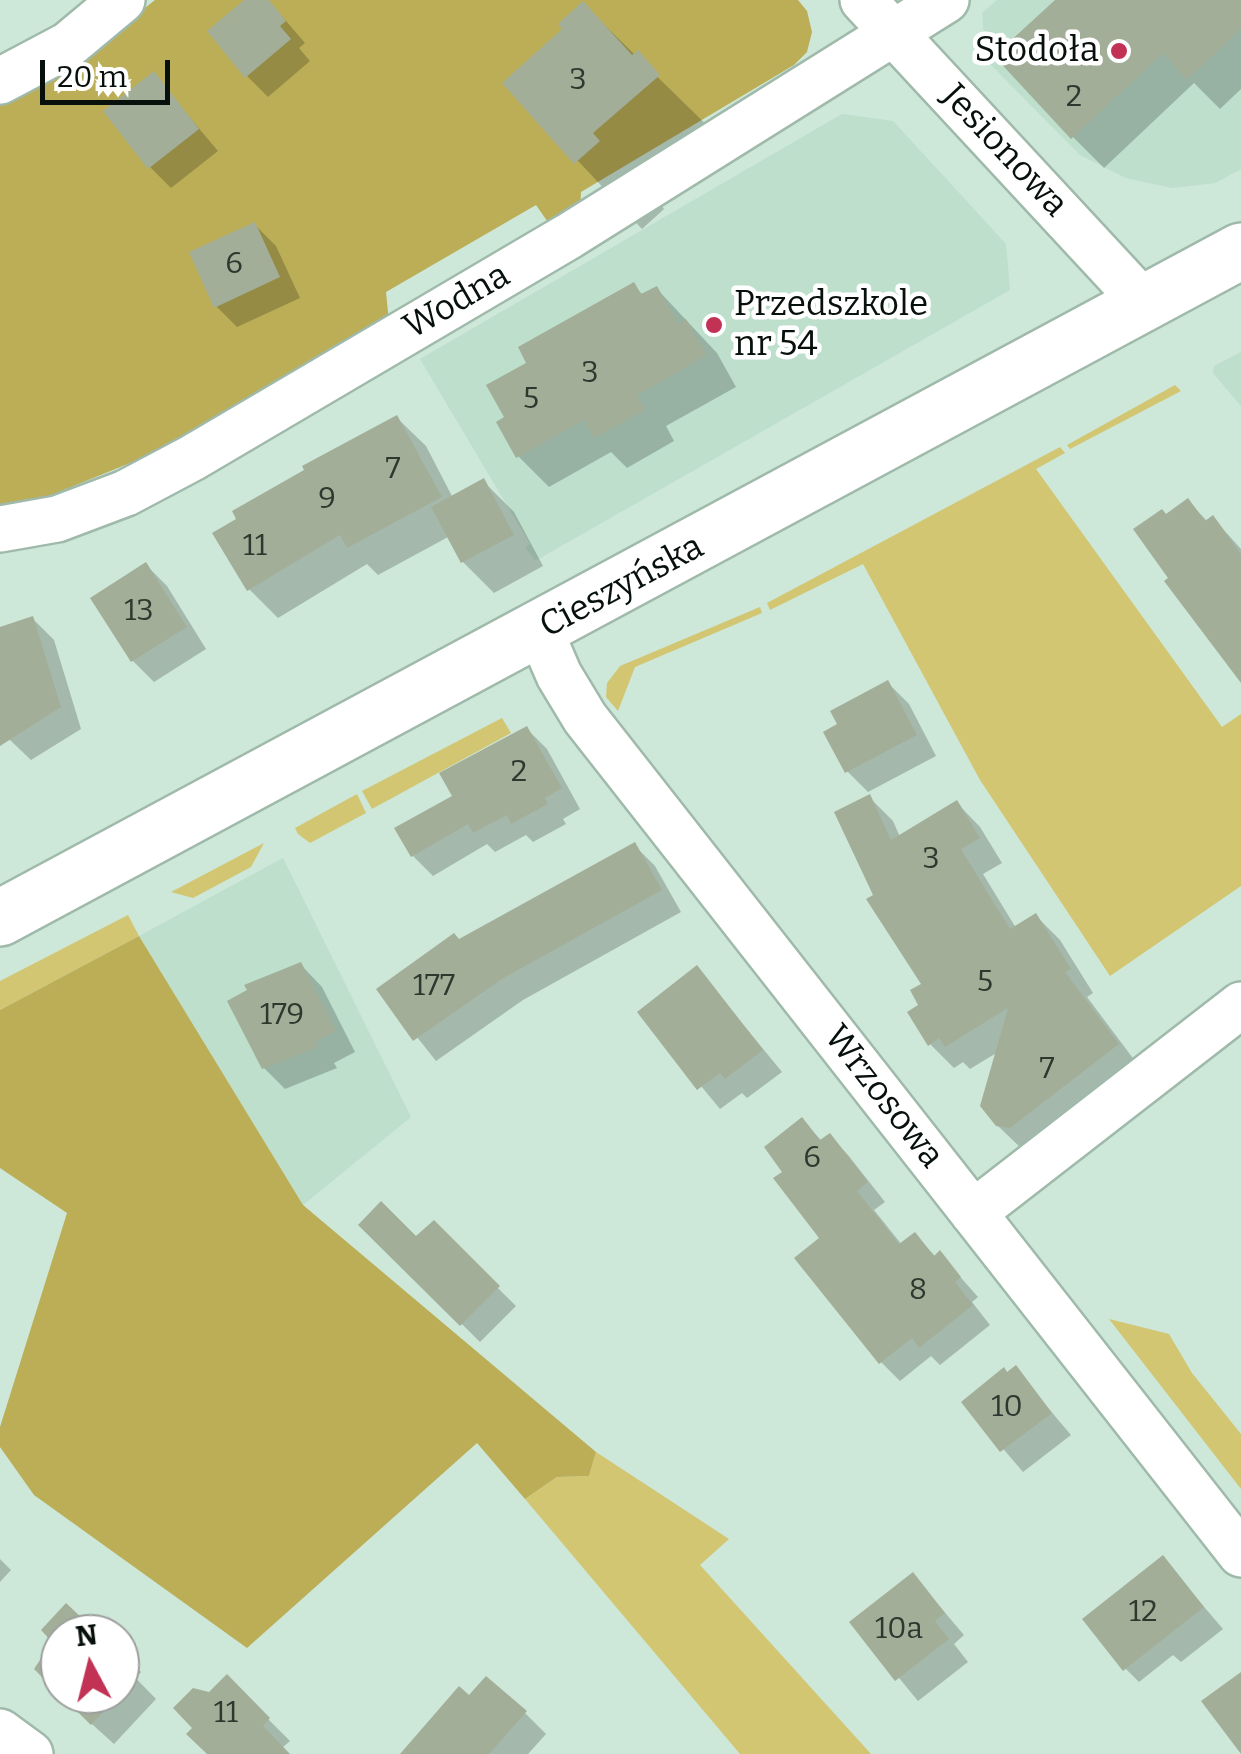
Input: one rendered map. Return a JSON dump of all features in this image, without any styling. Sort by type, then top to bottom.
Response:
[{"type":"main road","name":"Cieszyńska","points":[[0,918],[1241,251]]},
{"type":"street","points":[[0,81],[68,44],[122,0]]},
{"type":"street","name":"Jesionowa","points":[[863,0],[1144,303]]},
{"type":"street","name":"Wodna","points":[[0,529],[56,519],[126,493],[192,458],[586,226],[946,0]]},
{"type":"street","name":"Wrzosowa","points":[[540,631],[558,674],[585,718],[1241,1554]]},
{"type":"street","points":[[974,1213],[1241,1005]]},
{"type":"street","points":[[0,1732],[30,1754]]},
{"type":"shaded area","points":[[155,0],[798,0],[807,11],[812,32],[807,52],[794,65],[581,192],[580,212],[552,228],[536,205],[386,292],[389,322],[194,437],[49,496],[0,505],[0,101],[84,56]]},
{"type":"shaded area","points":[[997,0],[1241,0],[1241,169],[1215,183],[1172,188],[1126,178],[1080,155],[986,60],[982,13]]},
{"type":"shaded area","name":"Przedszkole nr 54","points":[[842,114],[893,121],[1006,244],[1010,290],[535,561],[525,547],[530,544],[420,359]]},
{"type":"shaded area","points":[[1241,352],[1241,406],[1213,373],[1214,366]]},
{"type":"shaded area","points":[[1175,385],[1181,391],[1070,449],[1067,445]]},
{"type":"shaded area","points":[[1060,447],[1065,453],[1036,469],[1222,727],[1241,714],[1241,886],[1110,976],[980,780],[863,564],[770,610],[767,603]]},
{"type":"shaded area","points":[[760,607],[762,613],[635,667],[618,711],[606,697],[607,683],[620,666]]},
{"type":"shaded area","points":[[502,718],[511,733],[372,809],[362,791]]},
{"type":"shaded area","points":[[357,794],[366,813],[310,843],[298,834],[295,828]]},
{"type":"shaded area","points":[[264,843],[251,867],[193,898],[171,892]]},
{"type":"shaded area","points":[[283,858],[411,1117],[303,1205],[139,936]]},
{"type":"shaded area","points":[[128,915],[139,936],[0,1010],[0,981]]},
{"type":"shaded area","points":[[139,936],[303,1205],[596,1452],[589,1476],[557,1477],[525,1499],[477,1443],[247,1648],[34,1495],[0,1447],[0,1427],[67,1213],[0,1168],[0,1010]]},
{"type":"shaded area","points":[[1109,1319],[1169,1334],[1192,1373],[1241,1434],[1241,1489]]},
{"type":"shaded area","points":[[596,1452],[729,1539],[700,1565],[871,1754],[740,1754],[525,1499],[557,1477],[589,1476]]},
{"type":"building","points":[[244,0],[269,0],[286,21],[280,26],[291,39],[245,78],[207,31]]},
{"type":"building","points":[[1055,0],[1241,0],[1241,29],[1187,80],[1163,53],[1071,139],[994,56]]},
{"type":"building","points":[[583,1],[632,55],[638,50],[660,75],[593,133],[600,141],[574,164],[502,83],[562,29],[558,24]]},
{"type":"building","points":[[154,71],[199,129],[148,169],[103,111]]},
{"type":"building","points":[[255,222],[280,277],[214,308],[189,252]]},
{"type":"building","points":[[634,282],[641,294],[657,286],[678,324],[686,319],[707,355],[637,395],[645,410],[594,438],[584,420],[516,458],[496,422],[504,417],[486,385],[526,363],[518,347]]},
{"type":"building","points":[[397,415],[442,497],[347,548],[340,535],[247,591],[212,533],[236,519],[232,511],[304,470],[302,466]]},
{"type":"building","points":[[484,478],[514,535],[461,563],[431,507]]},
{"type":"building","points":[[1188,498],[1205,521],[1213,515],[1241,554],[1241,683],[1164,581],[1168,578],[1133,529],[1162,509],[1166,514]]},
{"type":"building","points":[[146,562],[187,627],[131,662],[90,598]]},
{"type":"building","points":[[33,616],[61,707],[0,746],[0,627]]},
{"type":"building","points":[[888,680],[917,735],[845,773],[823,732],[837,724],[830,711]]},
{"type":"building","points":[[527,726],[562,788],[545,798],[548,804],[511,824],[507,815],[473,833],[468,824],[411,857],[394,828],[452,796],[439,773]]},
{"type":"building","points":[[870,794],[891,840],[957,800],[980,838],[961,849],[1010,929],[1036,913],[1071,969],[1065,972],[1119,1044],[1010,1128],[996,1126],[980,1106],[1008,1008],[945,1047],[939,1038],[928,1046],[907,1012],[918,1005],[910,990],[921,984],[866,899],[873,895],[834,812]]},
{"type":"building","points":[[635,842],[662,890],[502,979],[413,1041],[376,989],[454,933],[459,939]]},
{"type":"building","points":[[301,962],[336,1031],[315,1042],[318,1047],[262,1069],[227,1001],[247,990],[244,985]]},
{"type":"building","points":[[697,965],[763,1050],[725,1079],[720,1073],[697,1090],[637,1012]]},
{"type":"building","points":[[802,1117],[820,1140],[830,1133],[868,1182],[857,1191],[899,1244],[915,1232],[934,1256],[940,1250],[961,1277],[955,1282],[973,1305],[919,1348],[912,1338],[879,1364],[794,1258],[819,1238],[773,1178],[782,1172],[764,1147]]},
{"type":"building","points":[[381,1201],[416,1236],[434,1220],[500,1286],[460,1326],[358,1225]]},
{"type":"building","points":[[1016,1365],[1052,1413],[1000,1452],[961,1402],[1004,1367],[1007,1372]]},
{"type":"building","points":[[1163,1555],[1204,1607],[1123,1671],[1082,1619]]},
{"type":"building","points":[[913,1572],[945,1613],[935,1621],[949,1639],[895,1681],[849,1622]]},
{"type":"building","points":[[66,1603],[78,1614],[56,1614]]},
{"type":"building","points":[[1241,1672],[1241,1754],[1201,1701]]},
{"type":"building","points":[[227,1674],[270,1718],[263,1726],[290,1754],[207,1754],[186,1734],[192,1728],[173,1708],[193,1688],[209,1692]]},
{"type":"building","points":[[486,1676],[527,1711],[489,1754],[400,1754],[459,1686],[469,1695]]},
{"type":"building","points":[[80,1714],[101,1714],[91,1725]]},
{"type":"place","name":"Stodoła","points":[[1119,51]]},
{"type":"place","name":"Przedszkole nr 54","points":[[714,325]]}]
